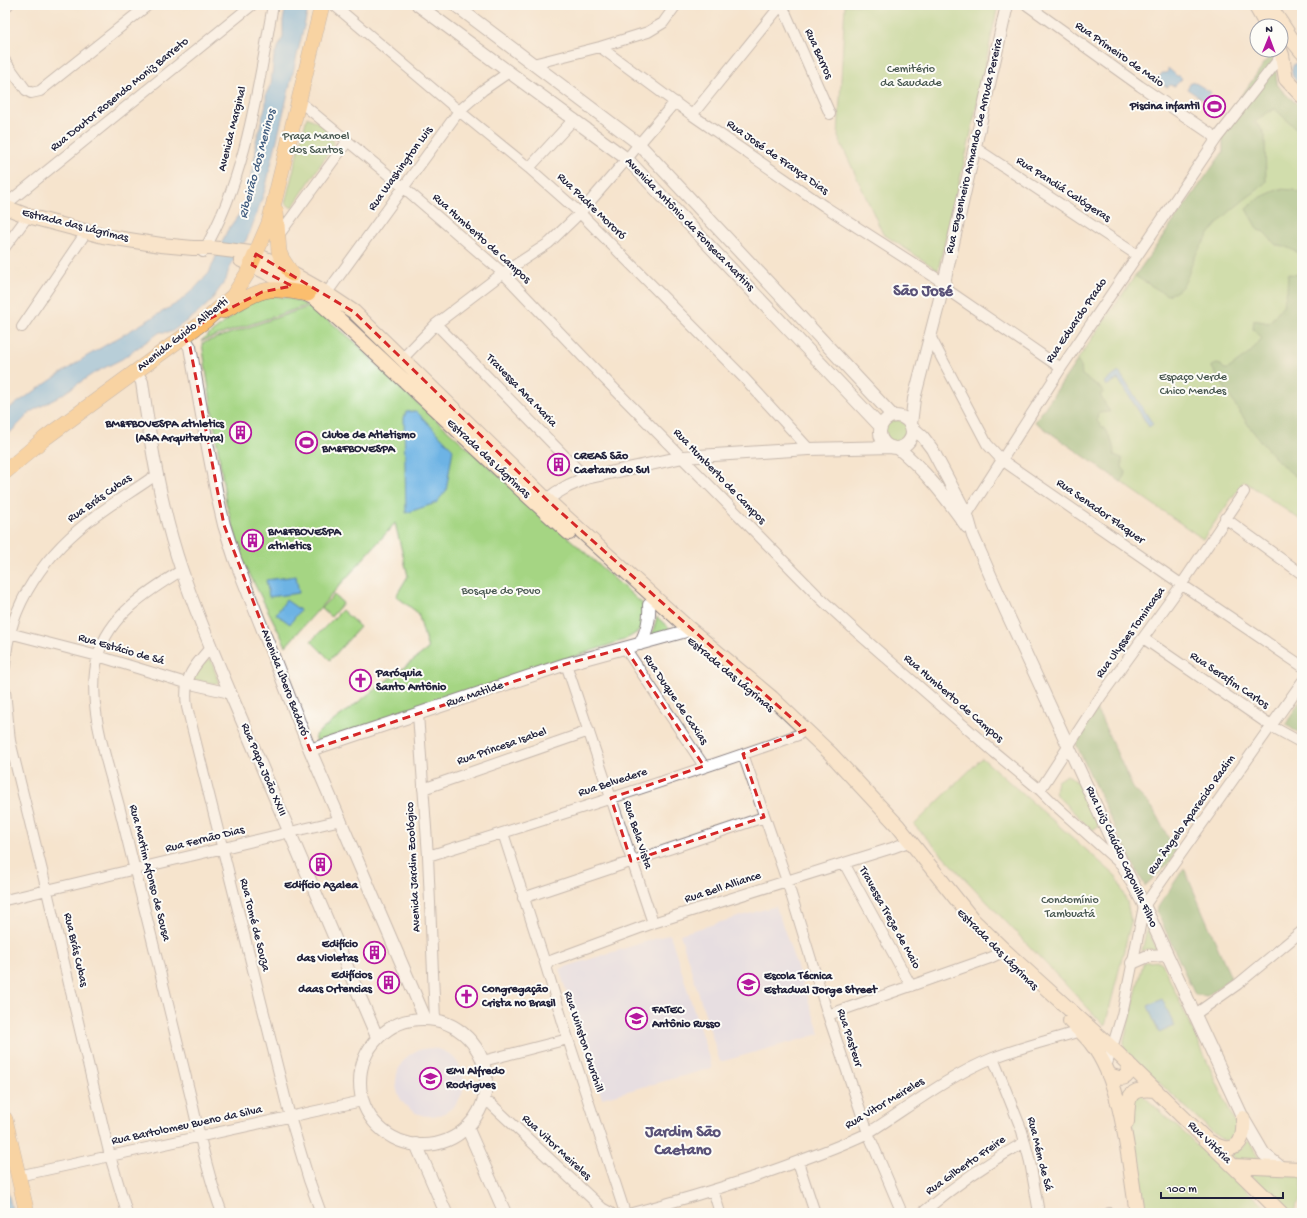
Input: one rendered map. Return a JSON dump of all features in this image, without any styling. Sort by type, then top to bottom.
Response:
[{"type":"main road","name":"Avenida Guido Aliberti","points":[[5,472],[45,438],[205,321],[232,296],[247,274],[247,257],[269,223],[322,5]]},
{"type":"main road","points":[[1255,5],[1262,18]]},
{"type":"main road","points":[[1269,5],[1293,42],[1302,52],[1291,56],[1287,61],[1283,58]]},
{"type":"main road","points":[[1282,58],[1286,79],[1290,85],[1300,91]]},
{"type":"main road","points":[[276,196],[279,252],[292,274]]},
{"type":"main road","name":"Estrada das Lágrimas","points":[[5,206],[28,216],[103,236],[247,257],[292,274],[354,312],[544,504],[649,605],[772,698],[802,732],[859,784],[907,843],[964,920],[1112,1048],[1155,1090]]},
{"type":"main road","name":"Estrada das Lágrimas","points":[[247,257],[316,299],[685,631]]},
{"type":"main road","points":[[205,321],[262,292],[270,290],[308,294]]},
{"type":"main road","name":"Estrada das Lágrimas","points":[[1002,953],[1092,1044],[1107,1070],[1115,1092],[1126,1136],[1137,1213]]},
{"type":"main road","points":[[1107,1070],[1120,1079],[1124,1078],[1127,1075],[1128,1063]]},
{"type":"main road","points":[[1126,1136],[1129,1097],[1134,1092],[1141,1089],[1155,1090]]},
{"type":"main road","name":"Rua Vitória","points":[[1155,1090],[1280,1213]]},
{"type":"main road","points":[[1207,1140],[1218,1147],[1224,1148],[1238,1144],[1242,1139],[1244,1132],[1243,1118]]},
{"type":"main road","points":[[5,1120],[27,1213]]},
{"type":"main road","points":[[1233,1166],[1302,1169]]},
{"type":"street","points":[[5,62],[26,90],[31,93],[40,92],[148,5]]},
{"type":"street","name":"Rua Doutor Rosendo Moniz Barreto","points":[[5,206],[252,5]]},
{"type":"street","name":"Avenida Marginal","points":[[204,251],[223,212],[238,170],[252,114],[273,5]]},
{"type":"street","name":"Rua Padre Mororó","points":[[334,5],[529,168],[580,213],[745,379],[809,449]]},
{"type":"street","name":"Avenida Antônio da Fonseca Martins","points":[[418,5],[628,159],[881,428]]},
{"type":"street","name":"Avenida Antônio da Fonseca Martins","points":[[455,5],[639,144],[895,416]]},
{"type":"street","points":[[533,64],[600,47],[648,32],[662,23],[676,5]]},
{"type":"street","points":[[692,114],[782,5]]},
{"type":"street","name":"Rua Barros","points":[[782,5],[830,114]]},
{"type":"street","name":"Rua Engenheiro Armando de Arruda Pereira","points":[[912,426],[914,399],[944,285],[1007,5]]},
{"type":"street","name":"Rua Primeiro de Maio","points":[[1027,5],[1217,138]]},
{"type":"street","name":"Rua José de França Dias","points":[[600,47],[675,102],[824,206],[944,285],[1061,368]]},
{"type":"street","name":"Rua Eduardo Prado","points":[[965,518],[1061,368],[1217,138],[1281,58]]},
{"type":"street","name":"Rua Washington Luis","points":[[326,294],[459,111],[483,90],[509,72]]},
{"type":"street","name":"Rua Humberto de Campos","points":[[299,101],[403,187],[503,273],[588,362],[821,599],[994,752],[1040,790],[1124,867]]},
{"type":"street","points":[[402,359],[436,324],[503,273],[549,243],[580,213],[628,159],[675,102]]},
{"type":"street","points":[[529,168],[574,118]]},
{"type":"street","points":[[278,236],[347,142]]},
{"type":"street","name":"Rua Pandiá Calógeras","points":[[974,147],[1137,255]]},
{"type":"street","points":[[5,247],[28,216]]},
{"type":"street","points":[[22,327],[87,231]]},
{"type":"street","name":"Travessa Ana Maria","points":[[436,324],[586,478]]},
{"type":"street","name":"Avenida Líbero Badaró","points":[[183,336],[190,347],[205,432],[224,525],[235,560],[310,750],[430,1019]]},
{"type":"street","name":"Rua Senador Flaquer","points":[[930,336],[987,444],[1002,460],[1302,666]]},
{"type":"street","name":"Rua Papa João XXIII","points":[[136,372],[142,382],[167,521],[182,570],[230,693],[378,1037]]},
{"type":"street","points":[[845,449],[864,444],[881,428],[885,421],[905,411],[914,399]]},
{"type":"street","points":[[544,504],[568,486],[586,478],[682,457],[809,449],[895,448],[906,445],[910,440],[912,435],[912,426],[905,418],[895,416]]},
{"type":"street","name":"Rua Luiz Claúdio Capovilla Filho","points":[[912,426],[932,449],[953,487],[1006,611],[1068,746],[1243,1118],[1264,1154],[1283,1169]]},
{"type":"street","points":[[881,428],[880,436],[882,440],[886,444],[895,448]]},
{"type":"street","name":"Rua Luiz Claúdio Capovilla Filho","points":[[895,448],[907,455],[943,496],[965,518]]},
{"type":"street","name":"Rua Papa João XXIII","points":[[154,453],[150,480],[162,497]]},
{"type":"street","name":"Rua Brás Cubas","points":[[5,666],[7,633],[22,601],[40,570],[66,540],[97,514],[150,480]]},
{"type":"street","points":[[943,496],[953,487]]},
{"type":"street","name":"Rua Ulysses Tomincasa","points":[[1040,790],[1101,696],[1181,584],[1244,492]]},
{"type":"street","points":[[1225,518],[1302,574]]},
{"type":"street","name":"Rua Martim Afonso de Sousa","points":[[182,570],[139,598],[110,630],[98,656],[95,676],[95,698],[99,728],[200,1136],[222,1213]]},
{"type":"street","points":[[640,644],[650,618],[649,605]]},
{"type":"street","name":"Rua Matilde","points":[[310,750],[566,664],[685,631]]},
{"type":"street","name":"Rua Estácio de Sá","points":[[7,633],[98,656],[186,683],[230,693]]},
{"type":"street","name":"Rua Serafim Carlos","points":[[1143,638],[1271,726],[1302,743]]},
{"type":"street","name":"Rua Tomé de Souza","points":[[211,647],[194,667],[186,683],[185,693],[187,707],[290,1117],[309,1180],[321,1213]]},
{"type":"street","name":"Rua Duque de Caxias","points":[[625,648],[704,766]]},
{"type":"street","name":"Rua Bela Vista","points":[[566,664],[653,923]]},
{"type":"street","name":"Rua Ângelo Aparecido Radim","points":[[1107,1070],[1122,1015],[1144,906],[1302,682]]},
{"type":"street","name":"Rua Brás Cubas","points":[[5,691],[10,741],[20,786],[47,891],[110,1156],[127,1213]]},
{"type":"street","name":"Avenida Jardim Zoológico","points":[[418,714],[428,856],[430,1019]]},
{"type":"street","name":"Rua Princesa Isabel","points":[[423,789],[589,731]]},
{"type":"street","name":"Rua Belvedere","points":[[428,856],[611,798],[743,754],[802,732]]},
{"type":"street","name":"Rua Pasteur","points":[[743,754],[787,881],[828,1015],[868,1133],[902,1213]]},
{"type":"street","points":[[523,898],[764,817]]},
{"type":"street","name":"Rua Fernão Dias","points":[[5,900],[341,820]]},
{"type":"street","name":"Rua Winston Churchill","points":[[503,833],[568,1040],[625,1213]]},
{"type":"street","name":"Rua Bell Alliance","points":[[545,963],[653,923],[907,843]]},
{"type":"street","name":"Travessa Treze de Maio","points":[[844,863],[911,986]]},
{"type":"street","points":[[1194,1015],[1238,984],[1302,931]]},
{"type":"street","points":[[828,1015],[1002,953]]},
{"type":"street","points":[[1132,963],[1148,956],[1166,955]]},
{"type":"street","points":[[430,1019],[448,1024],[459,1030],[469,1039],[477,1049],[483,1061],[486,1082],[483,1102],[477,1114],[467,1126],[457,1135],[441,1142],[424,1145],[407,1143],[391,1136],[377,1126],[366,1111],[362,1101],[359,1079],[362,1064],[368,1050],[378,1037],[391,1027],[402,1022],[408,1020],[430,1019]]},
{"type":"street","name":"Rua Vitor Meireles","points":[[632,1213],[713,1190],[798,1162],[868,1133],[937,1088],[964,1072],[993,1058],[1080,1031]]},
{"type":"street","points":[[483,1061],[568,1040]]},
{"type":"street","name":"Rua Mém de Sá","points":[[993,1058],[1025,1142],[1039,1213]]},
{"type":"street","name":"Rua Bartolomeu Bueno da Silva","points":[[18,1176],[362,1101]]},
{"type":"street","name":"Rua Vitor Meireles","points":[[483,1102],[491,1104],[602,1208],[612,1213]]},
{"type":"street","points":[[467,1126],[505,1213]]},
{"type":"street","name":"Rua Gilberto Freire","points":[[922,1213],[954,1187],[1004,1153],[1025,1142]]},
{"type":"street","points":[[416,1144],[446,1213]]},
{"type":"street","points":[[798,1162],[815,1213]]},
{"type":"street","points":[[713,1190],[720,1213]]},
{"type":"highlighted area","points":[[256,254],[354,312],[547,500],[805,730],[743,754],[764,817],[631,861],[611,798],[704,766],[625,648],[566,664],[310,750],[224,525],[190,347],[183,336],[205,321],[262,292],[292,286],[252,265]]},
{"type":"shaded area","name":"Escola Técnica Estadual Jorge Street","points":[[776,906],[820,1034],[720,1062],[680,934]]},
{"type":"shaded area","name":"FATEC Antônio Russo","points":[[670,934],[712,1068],[602,1098],[559,969]]},
{"type":"shaded area","name":"EMI Alfredo Rodrigues","points":[[430,1048],[443,1051],[454,1058],[461,1069],[464,1082],[461,1095],[454,1106],[443,1113],[430,1116],[417,1113],[406,1106],[399,1095],[396,1082],[399,1069],[406,1058],[417,1051]]},
{"type":"green space","name":"Cemitério da Saudade","points":[[845,5],[998,5],[969,142],[938,270],[883,234],[838,137]]},
{"type":"green space","name":"Espaço Verde Chico Mendes","points":[[1268,58],[1274,58],[1277,84],[1283,92],[1302,108],[1302,521],[1244,481],[1203,539],[1035,422],[1135,276],[1223,152],[1223,141],[1220,134]]},
{"type":"green space","points":[[1268,58],[1274,58],[1277,84],[1283,92],[1302,108],[1302,134],[1275,109],[1265,114],[1255,122],[1263,131],[1265,136],[1266,182],[1229,212],[1216,226],[1197,253],[1185,282],[1178,290],[1167,295],[1135,276],[1223,152],[1223,141],[1217,131]]},
{"type":"green space","name":"Praça Manoel dos Santos","points":[[307,117],[321,124],[327,130],[334,144],[292,208],[285,203]]},
{"type":"green space","points":[[1279,189],[1294,190],[1302,194],[1302,254],[1286,247],[1276,245],[1264,232],[1258,230],[1246,209],[1259,198]]},
{"type":"green space","points":[[1288,274],[1302,275],[1302,481],[1287,470],[1262,443],[1240,413],[1211,366],[1217,364],[1221,365],[1224,369],[1228,369],[1250,353],[1262,338],[1253,329],[1254,320],[1269,323],[1283,305],[1287,291]]},
{"type":"green space","points":[[268,295],[289,298],[308,305],[201,341],[253,300]]},
{"type":"green space","name":"Bosque do Povo","points":[[311,306],[355,342],[395,383],[646,607],[645,620],[642,628],[624,640],[317,743],[315,735],[428,649],[418,613],[396,596],[408,576],[395,523],[286,646],[243,561],[226,502],[202,343]]},
{"type":"green space","points":[[1077,361],[1081,366],[1082,375],[1102,389],[1103,393],[1100,395],[1110,412],[1098,413],[1097,421],[1109,436],[1113,445],[1114,455],[1122,458],[1122,467],[1126,472],[1121,482],[1035,422]]},
{"type":"green space","points":[[896,420],[905,423],[908,432],[905,441],[896,444],[887,441],[884,432],[887,423]]},
{"type":"green space","points":[[334,595],[343,603],[331,617],[321,608]]},
{"type":"green space","points":[[342,610],[360,627],[330,660],[311,641]]},
{"type":"green space","points":[[657,617],[671,630],[649,638],[653,632]]},
{"type":"green space","points":[[211,659],[219,684],[193,680],[200,665]]},
{"type":"green space","points":[[1302,697],[1302,734],[1286,724]]},
{"type":"green space","points":[[1096,710],[1133,788],[1152,807],[1176,852],[1170,862],[1145,886],[1122,843],[1076,744]]},
{"type":"green space","name":"Condomínio Tambuatá","points":[[982,758],[1116,876],[1127,902],[1131,922],[1105,1026],[914,825]]},
{"type":"green space","points":[[1067,775],[1077,783],[1090,805],[1099,826],[1092,830],[1056,795],[1055,791],[1057,781]]},
{"type":"green space","points":[[1184,868],[1231,978],[1207,996],[1195,995],[1157,912],[1158,907]]},
{"type":"green space","points":[[1147,928],[1157,950],[1146,949],[1142,951]]},
{"type":"green space","points":[[1159,961],[1162,963],[1237,1127],[1235,1135],[1229,1140],[1219,1138],[1125,1051],[1124,1041],[1143,964],[1145,962]]},
{"type":"green space","points":[[1139,1092],[1272,1213],[1146,1213],[1129,1101]]},
{"type":"green space","points":[[1249,1140],[1260,1161],[1238,1160],[1229,1154],[1242,1149]]},
{"type":"green space","points":[[1246,1172],[1302,1174],[1302,1198],[1293,1213],[1287,1213]]},
{"type":"water","name":"Ribeirão dos Meninos","points":[[286,5],[309,5],[265,190],[250,232],[245,242],[240,246],[226,280],[211,301],[198,313],[171,332],[160,332],[122,359],[94,373],[57,398],[32,411],[12,431],[5,435],[5,411],[87,356],[179,302],[209,273],[227,231],[240,213],[247,194],[256,151],[255,145],[266,104],[266,94],[271,84],[274,56],[283,37],[283,21]]},
{"type":"water","points":[[1302,60],[1302,83],[1294,78],[1292,70],[1294,64]]},
{"type":"water","points":[[1168,68],[1182,79],[1175,86],[1170,85],[1167,87],[1157,80],[1162,73],[1166,73],[1168,71]]},
{"type":"water","points":[[1192,81],[1211,92],[1205,101],[1187,89]]},
{"type":"water","name":"Piscina infantil","points":[[1215,102],[1221,105],[1215,115],[1209,111]]},
{"type":"water","points":[[1119,372],[1153,424],[1149,427],[1118,379],[1106,386],[1104,382]]},
{"type":"water","points":[[416,411],[453,449],[446,491],[436,503],[406,513],[404,418],[406,412]]},
{"type":"water","points":[[296,576],[299,593],[269,597],[266,580]]},
{"type":"water","points":[[286,600],[300,610],[290,624],[276,614]]},
{"type":"water","points":[[1162,999],[1175,1026],[1159,1033],[1148,1006]]},
{"type":"water","points":[[5,1180],[13,1213],[5,1213]]},
{"type":"place","name":"Piscina infantil","points":[[1215,107]]},
{"type":"place","name":"BM&FBOVESPA athletics (ASA Arquitetura)","points":[[240,432]]},
{"type":"place","name":"Clube de Atletismo BM&FBOVESPA","points":[[306,443]]},
{"type":"place","name":"CREAS São Caetano do Sul","points":[[558,464]]},
{"type":"place","name":"BM&FBOVESPA athletics","points":[[252,540]]},
{"type":"place","name":"Paróquia Santo Antônio","points":[[361,681]]},
{"type":"place","name":"Edifício Azalea","points":[[321,865]]},
{"type":"place","name":"Edifício das Violetas","points":[[374,952]]},
{"type":"place","name":"Edifícios daas Ortencias","points":[[388,983]]},
{"type":"place","name":"Escola Técnica Estadual Jorge Street","points":[[749,984]]},
{"type":"place","name":"Congregação Crista no Brasil","points":[[467,997]]},
{"type":"place","name":"FATEC Antônio Russo","points":[[636,1018]]},
{"type":"place","name":"EMI Alfredo Rodrigues","points":[[430,1079]]},
{"type":"district","name":"São José","points":[[923,292]]},
{"type":"district","name":"Jardim São Caetano","points":[[683,1142]]}]
